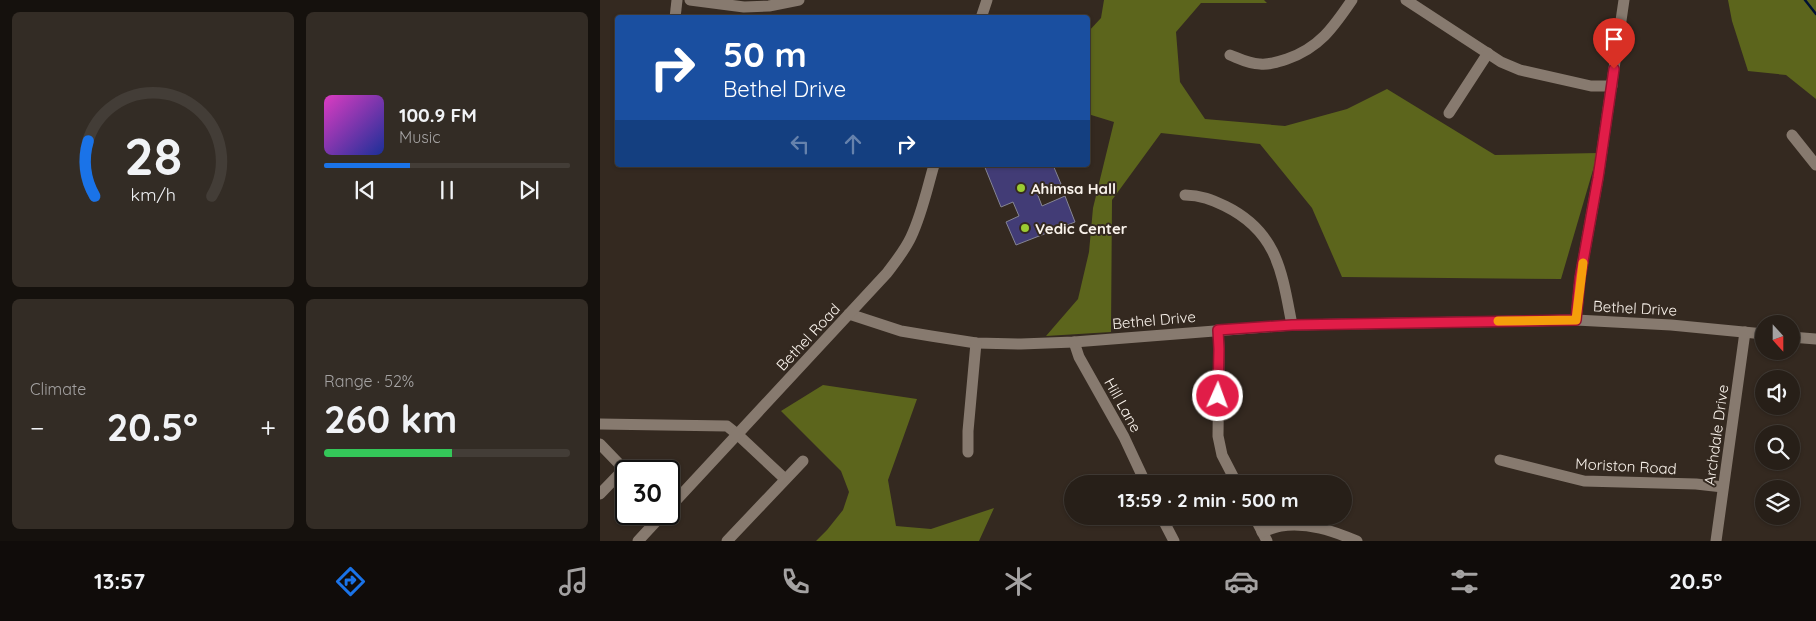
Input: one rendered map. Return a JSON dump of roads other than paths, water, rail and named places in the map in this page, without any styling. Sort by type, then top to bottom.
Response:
[{"type":"street","points":[[674,15],[677,0]]},
{"type":"street","points":[[690,0],[744,7],[769,6],[799,0]]},
{"type":"street","points":[[982,15],[987,0]]},
{"type":"street","points":[[1230,55],[1259,64],[1270,64],[1297,56],[1312,48],[1324,38],[1352,0]]},
{"type":"street","points":[[1406,0],[1502,62],[1530,74],[1590,86],[1612,86]]},
{"type":"street","points":[[1576,320],[1580,278],[1598,178],[1624,0]]},
{"type":"street","points":[[1450,113],[1488,53]]},
{"type":"street","points":[[1792,135],[1816,165]]},
{"type":"street","name":"Bethel Road","points":[[680,496],[887,273],[902,254],[918,222],[933,167]]},
{"type":"street","points":[[1185,195],[1207,198],[1238,213],[1258,229],[1271,248],[1279,266],[1292,325]]},
{"type":"street","name":"Bethel Drive","points":[[849,314],[901,331],[976,343],[1021,344],[1074,342],[1292,325],[1576,320],[1671,325],[1755,333]]},
{"type":"street","points":[[1218,330],[1218,436],[1222,455],[1232,475]]},
{"type":"street","name":"Archdale Drive","points":[[1716,541],[1745,332]]},
{"type":"street","points":[[1800,338],[1816,340]]},
{"type":"street","name":"Hill Lane","points":[[1074,342],[1079,357],[1124,437],[1142,475]]},
{"type":"street","points":[[968,452],[968,431],[976,343]]},
{"type":"street","points":[[600,424],[727,426],[785,479]]},
{"type":"street","points":[[600,444],[624,468],[600,494]]},
{"type":"street","name":"Moriston Road","points":[[1500,460],[1584,481],[1696,484],[1723,487]]},
{"type":"street","points":[[727,541],[803,461]]},
{"type":"street","points":[[638,541],[653,525]]},
{"type":"street","points":[[1166,525],[1174,541]]},
{"type":"street","points":[[1264,536],[1281,526],[1309,526],[1329,530],[1358,541]]},
{"type":"waterway","points":[[1805,0],[1816,14]]},
{"type":"place","name":"Ahimsa Hall","points":[[1021,188]]},
{"type":"place","name":"Vedic Center","points":[[1025,228]]}]
